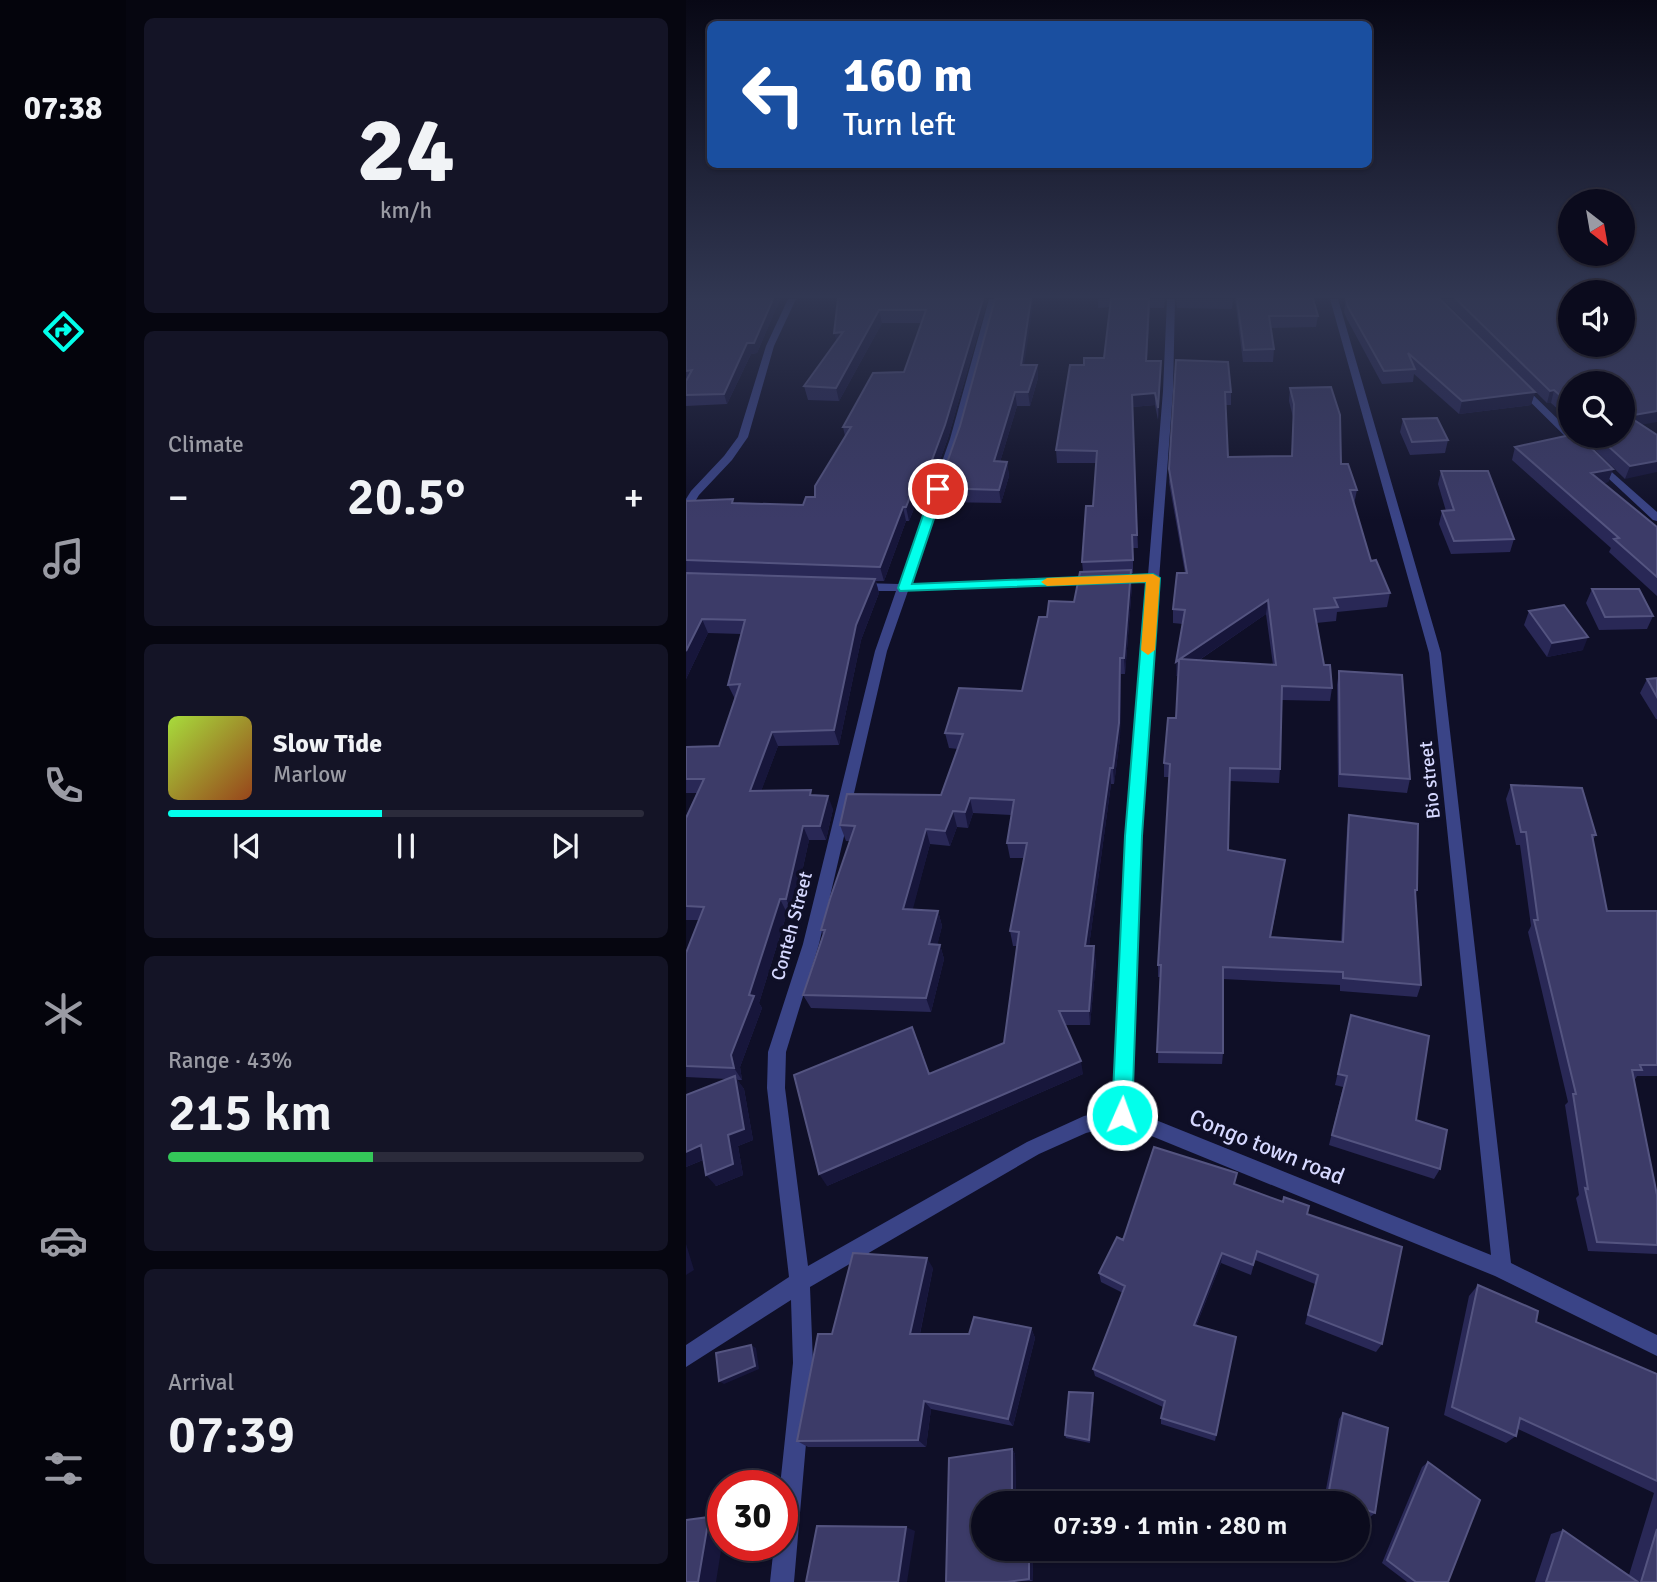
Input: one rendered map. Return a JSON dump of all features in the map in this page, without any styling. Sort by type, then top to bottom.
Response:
[{"type":"street","points":[[686,508],[695,493],[728,458],[743,437],[762,373]]},
{"type":"street","name":"Conteh Street","points":[[782,1582],[803,1363],[800,1282],[776,1088],[777,1052],[811,944],[881,651],[955,439],[973,373]]},
{"type":"street","points":[[686,1357],[800,1282],[1033,1148],[1084,1125],[1122,1115],[1133,836],[1169,373]]},
{"type":"street","name":"Bio street","points":[[1355,373],[1435,653],[1502,1269]]},
{"type":"street","points":[[1512,379],[1657,519]]},
{"type":"street","points":[[850,586],[904,588],[1153,578]]},
{"type":"street","name":"Congo town road","points":[[1122,1115],[1502,1269],[1657,1346]]},
{"type":"building","points":[[690,373],[734,373],[724,394],[686,395],[686,381]]},
{"type":"building","points":[[814,373],[844,373],[836,388],[804,386]]},
{"type":"building","points":[[873,373],[961,373],[922,487],[914,487],[906,507],[903,507],[880,567],[686,560],[686,501],[733,499],[732,503],[803,505],[806,497],[815,497],[815,486],[851,427],[843,427]]},
{"type":"building","points":[[975,373],[1034,373],[1028,392],[1015,392],[994,461],[1007,462],[999,490],[938,488],[960,426]]},
{"type":"building","points":[[1069,373],[1160,373],[1158,408],[1155,393],[1132,395],[1137,535],[1132,535],[1133,560],[1082,562],[1086,506],[1093,506],[1097,451],[1056,450]]},
{"type":"building","points":[[1175,373],[1229,373],[1231,392],[1225,392],[1228,457],[1292,456],[1294,404],[1290,388],[1331,387],[1340,415],[1341,464],[1348,464],[1357,490],[1350,490],[1371,561],[1376,560],[1390,593],[1334,598],[1338,607],[1314,609],[1324,665],[1330,665],[1332,688],[1282,686],[1280,769],[1230,768],[1228,850],[1285,860],[1270,937],[1343,942],[1349,815],[1418,824],[1415,890],[1421,985],[1343,978],[1343,972],[1223,967],[1223,1053],[1157,1052],[1161,965],[1158,965],[1170,764],[1164,763],[1168,718],[1176,718],[1179,660],[1176,662],[1185,610],[1173,609],[1177,573],[1187,573],[1169,469]],"holes":[[[1268,600],[1276,665],[1180,659]]]},
{"type":"building","points":[[1430,373],[1515,373],[1535,392],[1462,401]]},
{"type":"building","points":[[1531,373],[1558,373],[1558,394],[1554,390],[1550,391]]},
{"type":"building","points":[[1635,373],[1657,373],[1657,411],[1635,415]]},
{"type":"building","points":[[1437,418],[1448,440],[1412,442],[1403,419]]},
{"type":"building","points":[[1635,421],[1657,435],[1657,461],[1630,466],[1610,448],[1635,448]]},
{"type":"building","points":[[1558,438],[1558,448],[1591,448],[1613,469],[1591,473],[1657,527],[1657,577],[1614,539],[1619,538],[1515,447]]},
{"type":"building","points":[[1441,471],[1488,471],[1514,539],[1454,541],[1442,511],[1454,510]]},
{"type":"building","points":[[1131,570],[1124,658],[1120,658],[1119,723],[1113,768],[1110,768],[1085,946],[1094,946],[1089,1011],[1059,1011],[1081,1061],[819,1174],[794,1075],[912,1027],[929,1074],[1004,1043],[1019,932],[1010,931],[1027,843],[1007,843],[1014,800],[970,798],[965,812],[953,811],[945,831],[926,829],[903,909],[938,911],[929,944],[940,945],[926,998],[803,995],[825,930],[821,930],[830,899],[855,826],[840,825],[847,794],[941,795],[963,734],[945,733],[959,688],[1022,691],[1039,617],[1047,617],[1049,601],[1074,602],[1080,572]]},
{"type":"building","points":[[686,573],[875,579],[856,625],[834,730],[772,732],[750,791],[811,790],[810,795],[828,796],[820,826],[803,826],[786,899],[780,899],[749,995],[754,996],[731,1055],[734,1068],[686,1066],[686,953],[704,907],[686,906],[686,818],[704,779],[686,779],[686,747],[719,746],[740,684],[728,685],[745,620],[702,619],[686,651]]},
{"type":"building","points":[[1592,589],[1639,589],[1653,616],[1605,617]]},
{"type":"building","points":[[1564,605],[1588,637],[1552,643],[1529,611]]},
{"type":"building","points":[[1339,671],[1402,675],[1410,779],[1340,774]]},
{"type":"building","points":[[1657,678],[1657,697],[1647,679]]},
{"type":"building","points":[[1511,785],[1582,788],[1596,835],[1592,835],[1607,911],[1657,911],[1657,1065],[1640,1065],[1642,1070],[1632,1070],[1657,1195],[1657,1245],[1597,1242],[1585,1188],[1588,1189],[1573,1094],[1576,1094],[1534,920],[1538,920],[1526,832],[1521,832]]},
{"type":"building","points":[[1351,1015],[1429,1036],[1416,1120],[1447,1130],[1440,1169],[1332,1135],[1347,1076],[1338,1074]]},
{"type":"building","points":[[735,1076],[744,1129],[728,1135],[733,1164],[706,1175],[701,1145],[686,1152],[686,1095]]},
{"type":"building","points":[[1154,1147],[1237,1173],[1234,1184],[1283,1202],[1284,1197],[1309,1206],[1307,1214],[1402,1247],[1382,1344],[1308,1315],[1318,1275],[1257,1251],[1253,1265],[1222,1253],[1194,1325],[1236,1337],[1216,1435],[1161,1418],[1165,1401],[1093,1369],[1125,1286],[1099,1273],[1117,1237],[1123,1240]]},
{"type":"building","points":[[853,1253],[927,1258],[910,1334],[969,1334],[974,1317],[1031,1328],[1008,1419],[924,1401],[918,1440],[797,1441],[818,1334],[832,1334]]},
{"type":"building","points":[[1478,1285],[1538,1311],[1536,1322],[1657,1374],[1657,1481],[1520,1418],[1516,1436],[1452,1407]]},
{"type":"building","points":[[751,1345],[755,1366],[719,1381],[716,1353]]},
{"type":"building","points":[[1069,1392],[1093,1393],[1089,1440],[1065,1435]]},
{"type":"building","points":[[1343,1413],[1388,1428],[1375,1513],[1370,1511],[1370,1491],[1329,1491]]},
{"type":"building","points":[[1012,1449],[1012,1491],[971,1491],[971,1561],[1029,1561],[1029,1579],[1007,1582],[946,1582],[949,1458]]},
{"type":"building","points":[[1428,1462],[1480,1500],[1448,1582],[1416,1582],[1387,1560]]},
{"type":"building","points":[[707,1517],[698,1582],[686,1582],[686,1520]]},
{"type":"building","points":[[817,1526],[906,1527],[898,1582],[806,1582]]},
{"type":"building","points":[[1657,1529],[1657,1582],[1641,1582]]},
{"type":"building","points":[[1563,1530],[1638,1582],[1546,1582]]},
{"type":"slow traffic","points":[[1047,582],[1153,578],[1148,650]]},
{"type":"route","points":[[938,489],[904,588],[1153,578],[1133,836],[1122,1115]]}]
